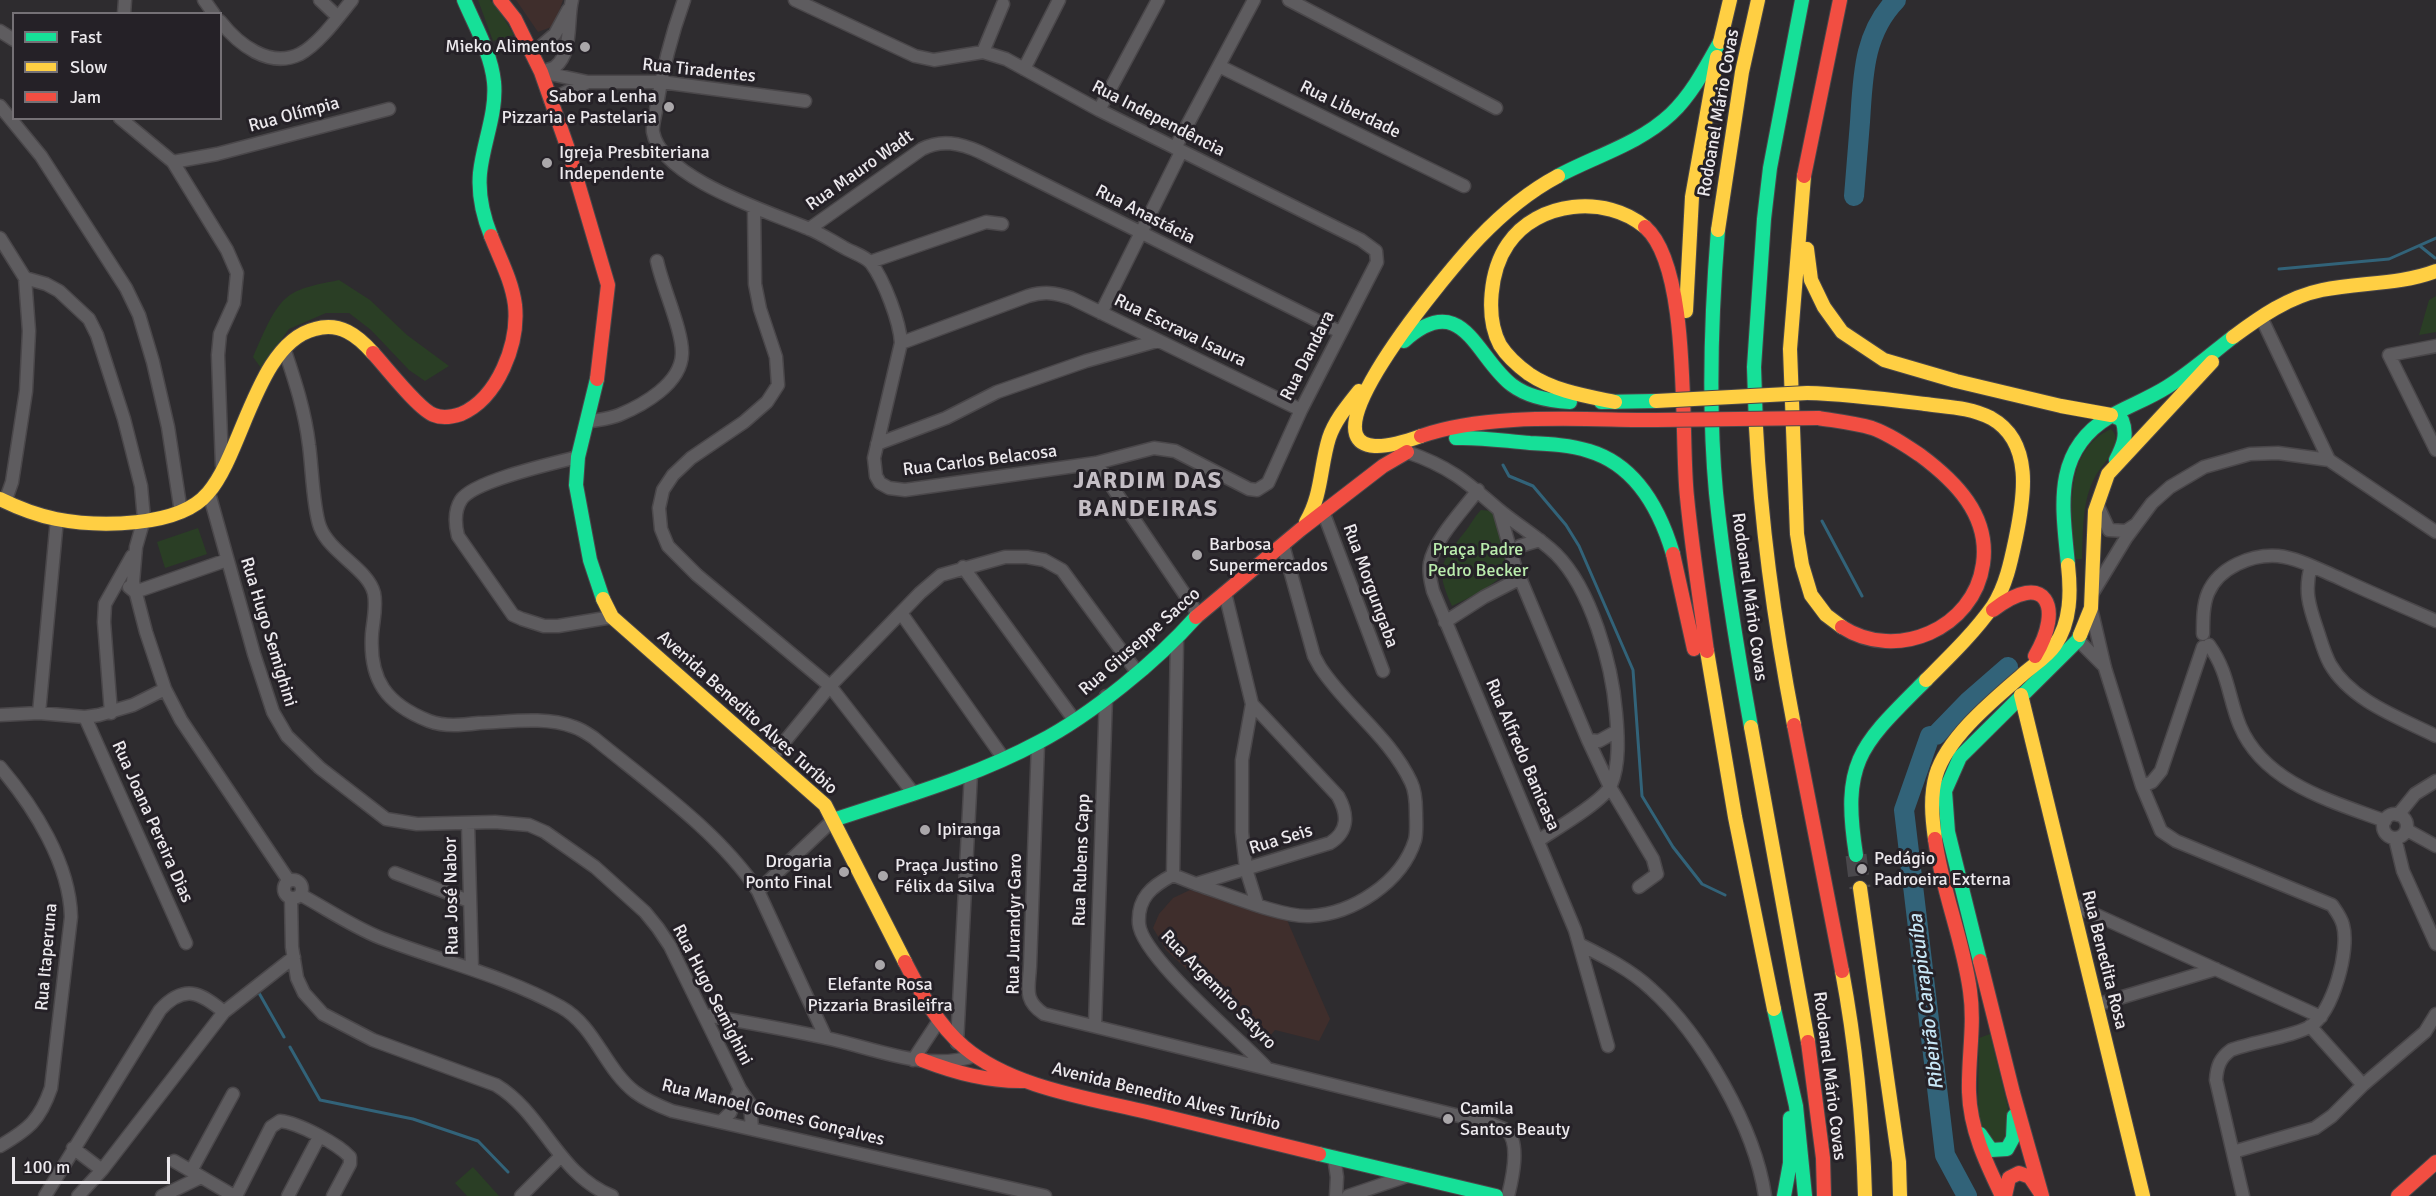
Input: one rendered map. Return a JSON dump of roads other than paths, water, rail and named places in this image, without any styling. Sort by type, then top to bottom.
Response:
[{"type":"main road","points":[[2,500],[57,519],[100,523],[144,519],[181,512],[200,503],[209,493],[222,470],[270,368],[296,335],[314,327],[332,324],[347,329],[357,336],[429,413],[438,417],[459,415],[476,406],[486,396],[500,375],[507,355],[515,308],[510,284],[489,234],[480,196],[482,164],[494,95],[494,79],[489,59],[464,0]]},
{"type":"main road","name":"Avenida Benedito Alves Turíbio","points":[[500,0],[515,19],[541,72],[567,146],[608,285],[600,366],[578,457],[576,485],[590,560],[603,599],[612,617],[825,805],[938,1022],[957,1043],[974,1056],[1030,1081],[1097,1102],[1496,1196]]},
{"type":"main road","points":[[1682,385],[1692,197],[1720,42],[1730,0]]},
{"type":"main road","name":"Rodoanel Mário Covas","points":[[1758,0],[1742,72],[1718,231],[1711,375],[1716,491],[1729,606],[1812,1064],[1824,1196]]},
{"type":"main road","name":"Rodoanel Mário Covas","points":[[1802,0],[1770,168],[1764,219],[1754,367],[1756,430],[1769,568],[1781,656],[1851,1020],[1864,1155],[1865,1196]]},
{"type":"main road","points":[[1840,0],[1804,176],[1790,336],[1796,513],[1805,580],[1819,607],[1833,622],[1860,639],[1895,644],[1923,638],[1945,626],[1963,609],[1975,588],[1983,566],[1981,533],[1968,500],[1947,475],[1916,453],[1873,429],[1818,418],[1656,420],[1494,422],[1374,447],[1363,443],[1356,434],[1354,414],[1380,364],[1420,327],[1432,323],[1453,324],[1462,328],[1475,339],[1491,364],[1512,386],[1537,398],[1563,402],[1656,401],[1807,393],[2061,406]]},
{"type":"main road","points":[[1300,530],[1315,510],[1329,438],[1339,417],[1448,273],[1507,211],[1532,192],[1626,144],[1663,121],[1695,85],[1720,42]]},
{"type":"main road","points":[[1804,176],[1811,280],[1824,307],[1842,332],[1884,360],[1956,381],[2061,406],[2111,415],[2122,420],[2126,431],[2123,446],[2108,474],[2097,504],[2092,530],[2091,608],[2078,639],[2065,655],[1996,719],[1960,757],[1949,778],[1945,807],[1948,832],[2013,1093],[2042,1196]]},
{"type":"main road","points":[[1616,402],[1548,385],[1527,374],[1511,359],[1498,341],[1493,315],[1493,281],[1499,262],[1514,236],[1546,212],[1582,205],[1613,208],[1633,217],[1654,235],[1668,263],[1674,291],[1682,385],[1686,493],[1707,652],[1733,807],[1797,1111],[1805,1196]]},
{"type":"main road","points":[[2003,1196],[1981,1152],[1973,1117],[1969,1094],[1971,992],[1935,846],[1932,792],[1943,759],[1957,738],[2055,646],[2063,634],[2070,606],[2062,511],[2065,478],[2076,448],[2090,431],[2111,415],[2143,401],[2169,385],[2282,304],[2308,293],[2358,286],[2395,284],[2436,271]]},
{"type":"main road","points":[[2108,474],[2171,408],[2228,343]]},
{"type":"main road","points":[[1860,394],[1974,411],[1996,422],[2012,437],[2023,459],[2026,482],[2022,512],[2006,582],[1987,614]]},
{"type":"main road","points":[[1449,438],[1472,425]]},
{"type":"main road","points":[[1429,434],[1449,438],[1501,440],[1588,450],[1610,459],[1629,474],[1654,503],[1665,530],[1680,581],[1701,684],[1733,807]]},
{"type":"main road","name":"Rua Giuseppe Sacco","points":[[833,820],[972,773],[1038,743],[1075,720],[1137,672],[1177,638],[1198,614],[1300,530],[1324,514],[1383,466],[1429,442],[1449,438]]},
{"type":"main road","points":[[1856,855],[1849,802],[1851,780],[1858,759],[1888,718],[1987,614],[2015,594],[2028,592],[2040,596],[2048,604],[2051,613],[2045,641],[2021,677]]},
{"type":"main road","name":"Rua Benedita Rosa","points":[[2021,695],[2143,1196]]},
{"type":"main road","points":[[1996,719],[2012,721],[2029,732]]},
{"type":"main road","points":[[1860,888],[1899,1162],[1900,1196]]},
{"type":"main road","points":[[918,1060],[952,1072],[1003,1082],[1030,1081]]},
{"type":"main road","points":[[1784,1196],[1790,1163],[1791,1130],[1786,1064]]},
{"type":"main road","points":[[1973,1117],[1988,1147],[1999,1151],[2007,1149],[2014,1136],[2013,1093]]},
{"type":"main road","points":[[2398,1196],[2436,1162]]},
{"type":"main road","points":[[2003,1196],[2009,1178],[2019,1173],[2030,1177],[2042,1196]]},
{"type":"street","points":[[320,0],[338,17]]},
{"type":"street","points":[[222,24],[233,38],[255,53],[273,57],[289,57],[301,54],[352,0]]},
{"type":"street","points":[[684,0],[673,30],[653,132],[660,149],[678,167],[713,188],[754,208],[809,229],[870,262],[986,222],[1002,224]]},
{"type":"street","name":"Rua Independência","points":[[795,0],[915,56],[934,60],[983,52],[1006,59],[1099,110],[1361,240]]},
{"type":"street","points":[[1024,69],[1059,0]]},
{"type":"street","points":[[1099,110],[1158,0]]},
{"type":"street","points":[[1101,313],[1142,234],[1178,150],[1254,0]]},
{"type":"street","points":[[1289,0],[1496,108]]},
{"type":"street","points":[[533,53],[555,34],[571,3]]},
{"type":"street","points":[[541,72],[555,68],[561,60],[566,46],[571,3]]},
{"type":"street","points":[[983,52],[1003,4]]},
{"type":"street","name":"Rua Liberdade","points":[[1220,66],[1464,186]]},
{"type":"street","name":"Rua Tiradentes","points":[[541,72],[588,82],[661,82],[805,101]]},
{"type":"street","name":"Rua Tiradentes","points":[[550,100],[588,82]]},
{"type":"street","points":[[0,106],[41,156],[126,288],[139,315],[168,427],[181,512]]},
{"type":"street","name":"Rua Olímpia","points":[[173,162],[217,154],[389,109]]},
{"type":"street","points":[[122,120],[173,162],[227,250],[237,273],[234,303],[220,334],[218,355],[222,470]]},
{"type":"street","name":"Rua Anastácia","points":[[931,144],[941,142],[970,147],[1340,332]]},
{"type":"street","name":"Rua Mauro Wadt","points":[[809,229],[905,159],[931,144]]},
{"type":"street","points":[[754,208],[755,284],[760,309],[776,357],[778,385],[767,402],[744,422],[691,458],[673,475],[663,490],[659,508],[661,529],[668,546],[697,575],[830,687],[914,794]]},
{"type":"street","points":[[0,238],[25,278],[29,331],[26,391],[12,482],[2,500]]},
{"type":"street","name":"Rua Dandara","points":[[1257,490],[1268,483],[1301,410],[1377,262],[1376,251],[1361,240]]},
{"type":"street","points":[[587,422],[617,416],[658,393],[676,372],[682,354],[675,320],[657,261]]},
{"type":"street","name":"Rua Carlos Belacosa","points":[[870,262],[891,303],[901,329],[901,343],[874,458],[876,476],[880,483],[889,488],[904,490],[1096,463],[1144,449],[1163,449],[1174,451],[1234,483],[1257,490]]},
{"type":"street","points":[[25,278],[46,284],[59,291],[89,319],[106,356],[141,486],[144,519],[136,547],[129,564],[105,603],[104,622],[111,712]]},
{"type":"street","name":"Rua Escrava Isaura","points":[[901,343],[1041,292],[1053,292],[1071,298],[1301,410]]},
{"type":"street","points":[[2261,317],[2328,460]]},
{"type":"street","points":[[876,444],[946,418],[997,392],[1086,361],[1157,341]]},
{"type":"street","points":[[2436,346],[2389,355],[2436,450]]},
{"type":"street","points":[[284,348],[300,395],[309,442],[319,524],[328,541],[369,582],[374,593],[371,659],[374,674],[384,691],[407,710],[431,721],[452,725],[537,722],[575,727],[594,738],[720,843],[744,869],[758,891],[826,1038]]},
{"type":"street","points":[[1407,452],[1436,462],[1478,489],[1499,510],[1540,540],[1567,567],[1584,597],[1611,670],[1617,751],[1610,787],[1579,814],[1539,840]]},
{"type":"street","points":[[2092,594],[2138,522],[2152,503],[2170,487],[2204,467],[2250,454],[2278,453],[2328,460],[2436,532]]},
{"type":"street","points":[[578,457],[490,482],[462,498],[457,509],[458,536],[513,615],[544,626],[558,626],[612,617]]},
{"type":"street","points":[[1096,463],[1198,614]]},
{"type":"street","name":"Rua Alfredo Banicasa","points":[[1478,489],[1437,545],[1431,557],[1429,574],[1432,591],[1539,840],[1581,945],[1608,1046]]},
{"type":"street","name":"Rua Hugo Semighini","points":[[209,493],[273,712],[287,736],[320,768],[386,819],[417,824],[514,822],[529,825],[545,832],[595,867],[645,912],[670,946],[740,1089],[747,1096],[752,1128]]},
{"type":"street","points":[[2097,504],[2109,530],[2126,531],[2138,522]]},
{"type":"street","points":[[1499,510],[1512,557],[1588,740],[1610,787],[1638,831],[1656,867],[1657,874],[1639,887]]},
{"type":"street","name":"Rua Morgungaba","points":[[1324,514],[1383,671]]},
{"type":"street","points":[[39,712],[57,519]]},
{"type":"street","points":[[1512,557],[1520,546],[1540,540]]},
{"type":"street","points":[[1177,638],[1173,876],[1296,916],[1324,914],[1355,904],[1393,879],[1405,862],[1416,838],[1416,809],[1412,784],[1398,757],[1328,678],[1314,656],[1283,545]]},
{"type":"street","points":[[136,547],[133,582],[135,592],[165,689],[181,720],[289,881],[295,880],[303,889],[296,896],[294,957],[297,978],[304,993],[323,1014],[373,1040],[496,1085],[522,1105],[572,1170],[602,1192],[612,1196]]},
{"type":"street","points":[[2385,821],[2279,776],[2265,764],[2251,747],[2239,725],[2228,681],[2218,658],[2198,640],[2203,634],[2204,606],[2208,592],[2215,582],[2238,563],[2259,557],[2279,556],[2311,566],[2436,621]]},
{"type":"street","points":[[772,756],[830,687],[941,575],[1005,557],[1044,560],[1062,570],[1137,672]]},
{"type":"street","points":[[135,592],[227,560]]},
{"type":"street","points":[[2311,566],[2306,590],[2307,602],[2331,665],[2346,685],[2373,704],[2436,736]]},
{"type":"street","points":[[963,567],[1075,720]]},
{"type":"street","points":[[1445,622],[1484,597],[1521,579]]},
{"type":"street","points":[[114,587],[126,585],[135,592]]},
{"type":"street","points":[[1225,593],[1252,704],[1242,760],[1242,832],[1246,870],[1257,904]]},
{"type":"street","points":[[2091,608],[2105,668],[2142,786],[2161,831],[2176,841],[2332,905],[2344,926],[2344,945],[2337,989],[2320,1017],[2310,1026],[2231,1050],[2222,1057],[2217,1068],[2216,1080],[2243,1196]]},
{"type":"street","points":[[901,613],[1004,759]]},
{"type":"street","points":[[2078,639],[2105,668]]},
{"type":"street","points":[[2142,786],[2152,782],[2161,771],[2206,646]]},
{"type":"street","points":[[0,715],[39,712],[85,717],[133,705],[165,689]]},
{"type":"street","name":"Rua Rubens Capp","points":[[1095,1025],[1106,696]]},
{"type":"street","name":"Rua Seis","points":[[1196,884],[1330,843],[1340,835],[1345,826],[1344,807],[1338,796],[1252,704]]},
{"type":"street","name":"Rua Joana Pereira Dias","points":[[85,717],[186,943]]},
{"type":"street","points":[[1588,740],[1606,739],[1617,730]]},
{"type":"street","name":"Rua Jurandyr Garo","points":[[1038,743],[1029,998],[1031,1004],[1044,1014],[1267,1068]]},
{"type":"street","name":"Rua Itaperuna","points":[[0,767],[36,815],[66,880],[70,900],[70,938],[51,1088],[44,1108],[36,1120],[27,1130],[0,1146]]},
{"type":"street","points":[[957,1043],[972,773]]},
{"type":"street","points":[[2398,815],[2415,794],[2436,781]]},
{"type":"street","points":[[2407,830],[2405,819],[2398,815],[2390,815],[2385,821],[2385,832],[2395,838],[2403,871],[2436,944]]},
{"type":"street","points":[[758,891],[833,820]]},
{"type":"street","name":"Rua José Nabor","points":[[468,823],[472,969]]},
{"type":"street","points":[[2395,838],[2402,836],[2407,830]]},
{"type":"street","points":[[2407,830],[2436,846]]},
{"type":"street","points":[[395,873],[470,901]]},
{"type":"street","name":"Rua Argemiro Satyro","points":[[1173,876],[1154,885],[1145,896],[1140,910],[1139,924],[1142,936],[1170,971],[1267,1068],[1492,1124],[1506,1130],[1512,1140],[1514,1150],[1508,1196]]},
{"type":"street","name":"Rua Manoel Gomes Gonçalves","points":[[296,896],[378,937],[472,969],[563,1008],[586,1028],[621,1078],[634,1091],[653,1103],[672,1110],[1045,1196]]},
{"type":"street","points":[[2072,904],[2320,1017]]},
{"type":"street","points":[[1581,945],[1602,955],[1651,988],[1681,1020],[1741,1117],[1753,1144],[1762,1175],[1764,1196]]},
{"type":"street","points":[[78,1196],[102,1170],[224,1012],[294,957]]},
{"type":"street","points":[[2096,1005],[2216,969]]},
{"type":"street","points":[[45,1196],[160,1010],[168,1001],[175,996],[195,993],[202,995],[224,1012]]},
{"type":"street","points":[[2233,1152],[2315,1128],[2332,1116],[2362,1085],[2425,1032],[2436,1014]]},
{"type":"street","points":[[705,1015],[826,1038],[918,1060],[958,1062],[974,1056]]},
{"type":"street","points":[[918,1060],[938,1022]]},
{"type":"street","points":[[2310,1026],[2362,1085]]},
{"type":"street","name":"Rua Hugo Semighini","points":[[722,1121],[734,1107],[740,1089]]},
{"type":"street","points":[[162,1196],[196,1174],[233,1094]]},
{"type":"street","points":[[174,1161],[235,1196],[271,1127],[276,1122],[287,1122],[336,1146],[350,1158],[350,1164],[333,1196]]},
{"type":"street","points":[[288,1196],[319,1137]]},
{"type":"street","points":[[73,1148],[102,1170]]},
{"type":"street","points":[[521,1196],[561,1157]]},
{"type":"street","points":[[1334,1157],[1337,1177],[1336,1196]]},
{"type":"street","points":[[1348,1196],[1410,1175]]},
{"type":"waterway","name":"Ribeirão Carapicuíba","points":[[1854,196],[1862,89],[1867,57],[1877,27],[1896,0]]},
{"type":"waterway","points":[[2279,269],[2389,259],[2436,238]]},
{"type":"waterway","points":[[2420,246],[2435,258]]},
{"type":"waterway","points":[[1503,465],[1509,476],[1533,486],[1566,525],[1579,546],[1633,670],[1642,796],[1673,847],[1702,884],[1725,895]]},
{"type":"waterway","name":"Ribeirão Carapicuíba","points":[[1822,521],[1862,596]]},
{"type":"waterway","name":"Ribeirão Carapicuíba","points":[[1967,1196],[1945,1155],[1904,810],[1930,736],[1936,735],[1969,701],[2008,667]]},
{"type":"waterway","points":[[259,993],[284,1037]]},
{"type":"waterway","points":[[290,1047],[320,1100],[413,1119],[478,1141],[508,1172]]},
{"type":"tunnel","points":[[1856,855],[1860,888]]},
{"type":"place","name":"Mieko Alimentos","points":[[585,47]]},
{"type":"place","name":"Sabor a Lenha Pizzaria e Pastelaria","points":[[669,107]]},
{"type":"place","name":"Igreja Presbiteriana Independente","points":[[547,163]]},
{"type":"place","name":"Barbosa Supermercados","points":[[1197,555]]},
{"type":"place","name":"Ipiranga","points":[[925,830]]},
{"type":"place","name":"Pedágio Padroeira Externa","points":[[1862,869]]},
{"type":"place","name":"Drogaria Ponto Final","points":[[844,872]]},
{"type":"place","name":"Praça Justino Félix da Silva","points":[[883,876]]},
{"type":"place","name":"Elefante Rosa Pizzaria Brasileifra","points":[[880,965]]},
{"type":"place","name":"Camila Santos Beauty","points":[[1448,1119]]},
{"type":"district","name":"JARDIM DAS BANDEIRAS","points":[[1148,496]]},
{"type":"park label","name":"Praça Padre Pedro Becker","points":[[1478,560]]}]
